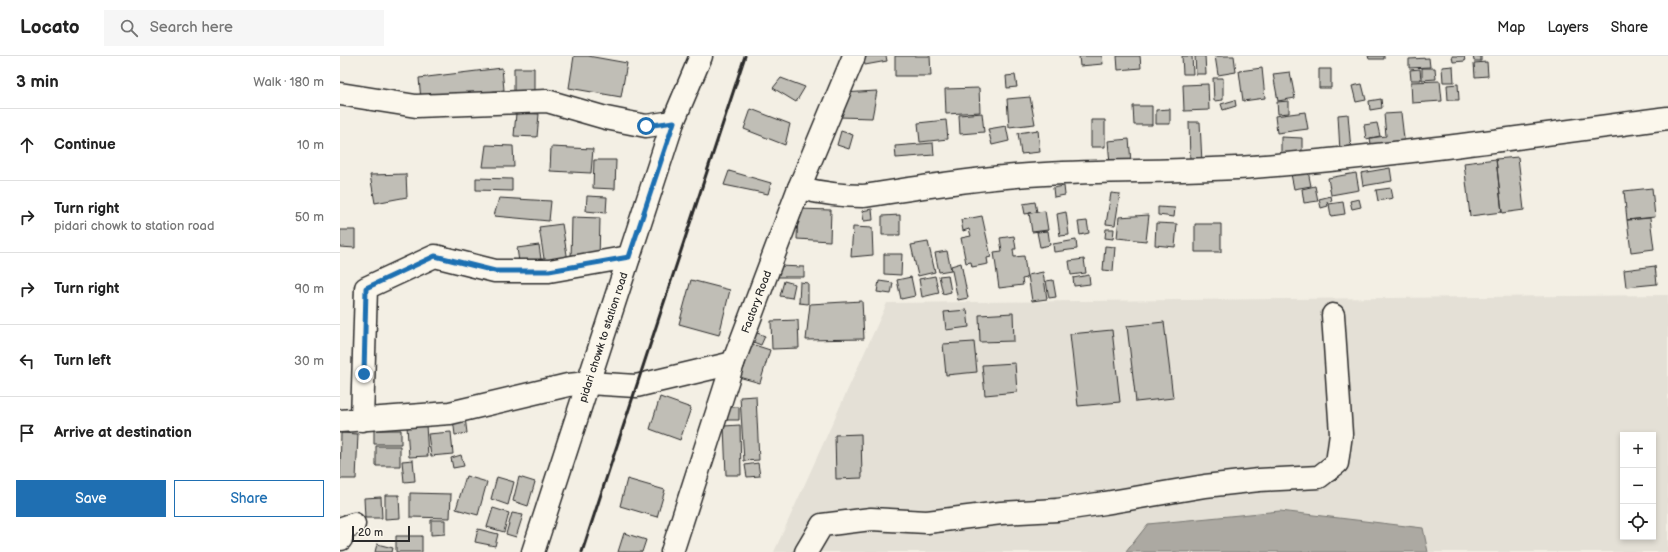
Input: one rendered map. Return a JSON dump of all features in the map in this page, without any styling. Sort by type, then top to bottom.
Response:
[{"type":"street","name":"pidari chowk to station road","points":[[533,552],[674,122],[701,56]]},
{"type":"street","name":"Factory Road","points":[[672,552],[734,363],[798,188],[854,56]]},
{"type":"street","points":[[340,94],[416,106],[547,101],[606,118],[646,126],[674,122]]},
{"type":"street","points":[[798,188],[827,195],[863,196],[995,178],[1044,174],[1250,167],[1500,140],[1668,118]]},
{"type":"street","points":[[362,420],[366,288],[435,256],[495,271],[549,271],[629,257]]},
{"type":"street","points":[[806,552],[822,525],[871,519],[927,522],[1057,510],[1205,486],[1258,480],[1319,477],[1337,463],[1341,434],[1333,315]]},
{"type":"street","points":[[340,422],[450,413],[568,385],[588,383],[636,386],[734,363]]},
{"type":"shaded area","points":[[1668,295],[1668,552],[774,552],[887,303]]},
{"type":"shaded area","points":[[1280,511],[1423,528],[1428,552],[1126,552],[1148,524]]},
{"type":"building","points":[[574,56],[588,56],[627,63],[621,97],[569,88]]},
{"type":"building","points":[[863,56],[886,56],[887,61],[865,65]]},
{"type":"building","points":[[895,56],[930,56],[931,76],[895,76]]},
{"type":"building","points":[[1079,56],[1102,56],[1103,64],[1080,66]]},
{"type":"building","points":[[1117,56],[1140,56],[1141,68],[1118,70]]},
{"type":"building","points":[[1182,56],[1192,56],[1193,74],[1183,74]]},
{"type":"building","points":[[1195,56],[1205,56],[1206,74],[1196,74]]},
{"type":"building","points":[[1215,56],[1234,56],[1236,72],[1218,75]]},
{"type":"building","points":[[1368,56],[1384,56],[1384,59],[1369,59]]},
{"type":"building","points":[[1452,56],[1464,56],[1465,61],[1453,62]]},
{"type":"building","points":[[1473,56],[1481,56],[1481,61],[1474,61]]},
{"type":"building","points":[[1429,58],[1430,67],[1409,68],[1409,59]]},
{"type":"building","points":[[1487,62],[1488,76],[1475,77],[1474,63]]},
{"type":"building","points":[[1453,66],[1454,82],[1443,82],[1442,67]]},
{"type":"building","points":[[502,68],[504,90],[421,100],[419,78]]},
{"type":"building","points":[[514,68],[534,68],[534,93],[514,93]]},
{"type":"building","points":[[1262,68],[1265,98],[1243,101],[1239,71]]},
{"type":"building","points":[[1422,68],[1435,68],[1436,79],[1422,80]]},
{"type":"building","points":[[1319,69],[1331,69],[1331,88],[1319,88]]},
{"type":"building","points":[[1420,69],[1421,80],[1411,80],[1410,70]]},
{"type":"building","points":[[1290,72],[1295,98],[1278,101],[1273,74]]},
{"type":"building","points":[[1015,75],[1017,87],[1007,88],[1006,76]]},
{"type":"building","points":[[781,78],[805,87],[796,102],[773,88]]},
{"type":"building","points":[[1213,78],[1223,78],[1223,100],[1214,101]]},
{"type":"building","points":[[1440,81],[1442,101],[1412,103],[1411,82]]},
{"type":"building","points":[[1208,84],[1209,110],[1184,111],[1183,85]]},
{"type":"building","points":[[1362,84],[1366,100],[1356,102],[1352,86]]},
{"type":"building","points":[[1458,84],[1459,100],[1448,100],[1447,85]]},
{"type":"building","points":[[979,88],[980,112],[946,114],[945,89]]},
{"type":"building","points":[[877,91],[872,118],[839,117],[842,93]]},
{"type":"building","points":[[1030,97],[1035,124],[1009,127],[1007,99]]},
{"type":"building","points":[[1381,99],[1382,108],[1370,110],[1369,101]]},
{"type":"building","points":[[1235,100],[1236,106],[1223,110],[1221,104]]},
{"type":"building","points":[[1289,101],[1289,113],[1278,114],[1277,102]]},
{"type":"building","points":[[1133,106],[1152,106],[1152,125],[1134,125]]},
{"type":"building","points":[[751,109],[790,124],[785,145],[744,129]]},
{"type":"building","points":[[1170,109],[1170,124],[1156,124],[1156,110]]},
{"type":"building","points":[[1305,112],[1308,129],[1277,133],[1275,116]]},
{"type":"building","points":[[516,113],[539,114],[537,137],[514,136]]},
{"type":"building","points":[[982,113],[984,132],[960,134],[959,115]]},
{"type":"building","points":[[1401,113],[1405,147],[1372,150],[1370,138],[1386,136],[1384,114]]},
{"type":"building","points":[[1348,114],[1351,151],[1340,152],[1338,115]]},
{"type":"building","points":[[946,120],[948,139],[920,142],[918,123]]},
{"type":"building","points":[[1091,120],[1105,120],[1105,147],[1091,147]]},
{"type":"building","points":[[1189,122],[1200,122],[1202,163],[1190,163]]},
{"type":"building","points":[[1377,123],[1380,136],[1366,139],[1364,125]]},
{"type":"building","points":[[1006,126],[1009,141],[992,145],[988,129]]},
{"type":"building","points":[[1038,130],[1040,152],[1021,154],[1018,133]]},
{"type":"building","points":[[841,131],[853,135],[849,149],[837,145]]},
{"type":"building","points":[[1281,137],[1302,138],[1302,153],[1281,153]]},
{"type":"building","points":[[1129,139],[1131,162],[1110,164],[1108,141]]},
{"type":"building","points":[[933,143],[934,155],[896,158],[895,146]]},
{"type":"building","points":[[486,145],[513,146],[514,167],[483,167]]},
{"type":"building","points":[[551,147],[593,149],[591,173],[550,171]]},
{"type":"building","points":[[1518,157],[1524,210],[1502,213],[1496,159]]},
{"type":"building","points":[[1496,159],[1502,212],[1470,216],[1464,163]]},
{"type":"building","points":[[594,160],[616,160],[615,189],[593,188]]},
{"type":"building","points":[[1390,168],[1392,181],[1363,186],[1361,173]]},
{"type":"building","points":[[729,171],[771,183],[768,194],[724,185]]},
{"type":"building","points":[[1308,171],[1311,186],[1294,189],[1291,174]]},
{"type":"building","points":[[1356,173],[1359,190],[1331,195],[1328,178]]},
{"type":"building","points":[[406,174],[407,197],[375,203],[370,175]]},
{"type":"building","points":[[476,178],[512,179],[512,191],[476,190]]},
{"type":"building","points":[[1064,186],[1065,195],[1054,197],[1053,188]]},
{"type":"building","points":[[1315,186],[1318,201],[1304,203],[1302,189]]},
{"type":"building","points":[[1391,188],[1393,198],[1378,201],[1376,190]]},
{"type":"building","points":[[1652,188],[1655,217],[1627,220],[1624,191]]},
{"type":"building","points":[[1111,193],[1120,194],[1115,225],[1106,224]]},
{"type":"building","points":[[587,196],[607,197],[606,213],[586,211]]},
{"type":"building","points":[[1331,196],[1332,201],[1327,202],[1328,206],[1321,208],[1319,199]]},
{"type":"building","points":[[499,198],[551,201],[549,221],[494,216]]},
{"type":"building","points":[[1359,199],[1361,207],[1352,209],[1350,201]]},
{"type":"building","points":[[1035,202],[1037,212],[1025,214],[1023,204]]},
{"type":"building","points":[[1343,202],[1345,214],[1331,216],[1329,204]]},
{"type":"building","points":[[1158,207],[1175,208],[1174,217],[1158,215]]},
{"type":"building","points":[[798,209],[831,210],[830,241],[797,239]]},
{"type":"building","points":[[872,209],[873,220],[864,221],[862,211]]},
{"type":"building","points":[[1045,211],[1048,230],[1032,232],[1029,213]]},
{"type":"building","points":[[1066,212],[1069,235],[1060,236],[1057,214]]},
{"type":"building","points":[[900,215],[900,235],[882,235],[882,216]]},
{"type":"building","points":[[1149,215],[1146,241],[1117,238],[1119,217]]},
{"type":"building","points":[[982,216],[991,257],[987,258],[988,264],[972,267],[971,262],[966,263],[961,238],[971,236],[969,229],[963,231],[961,220]]},
{"type":"building","points":[[572,217],[600,218],[599,261],[571,260]]},
{"type":"building","points":[[1650,218],[1654,249],[1631,252],[1627,220]]},
{"type":"building","points":[[1087,221],[1089,233],[1080,235],[1078,222]]},
{"type":"building","points":[[1156,223],[1177,224],[1175,247],[1155,245]]},
{"type":"building","points":[[562,224],[568,261],[545,265],[539,227]]},
{"type":"building","points":[[1195,224],[1221,224],[1221,252],[1195,252]]},
{"type":"building","points":[[853,227],[872,228],[873,255],[851,257]]},
{"type":"building","points":[[1106,229],[1114,229],[1113,239],[1105,238]]},
{"type":"building","points":[[340,230],[355,230],[355,248],[340,247]]},
{"type":"building","points":[[1048,231],[1050,245],[1040,247],[1037,232]]},
{"type":"building","points":[[1014,236],[1016,249],[1013,249],[1014,257],[1024,256],[1027,278],[1022,279],[1023,285],[999,288],[994,252],[1002,251],[1000,238]]},
{"type":"building","points":[[1076,240],[1077,249],[1054,252],[1053,244]]},
{"type":"building","points":[[928,242],[935,272],[918,276],[911,245]]},
{"type":"building","points":[[539,245],[542,266],[520,269],[517,248]]},
{"type":"building","points":[[1105,246],[1115,247],[1113,271],[1103,270]]},
{"type":"building","points":[[947,251],[951,270],[939,272],[935,253]]},
{"type":"building","points":[[884,254],[902,254],[901,275],[884,274]]},
{"type":"building","points":[[1084,259],[1086,273],[1071,275],[1069,261]]},
{"type":"building","points":[[961,263],[968,298],[958,300],[951,266]]},
{"type":"building","points":[[778,266],[804,267],[804,277],[778,277]]},
{"type":"building","points":[[1655,266],[1657,284],[1626,287],[1624,270]]},
{"type":"building","points":[[1043,272],[1047,299],[1032,301],[1028,275]]},
{"type":"building","points":[[948,275],[951,292],[943,294],[939,276]]},
{"type":"building","points":[[1089,275],[1090,284],[1074,286],[1073,278]]},
{"type":"building","points":[[935,276],[939,293],[922,297],[919,279]]},
{"type":"building","points":[[911,277],[915,296],[901,299],[897,280]]},
{"type":"building","points":[[691,280],[730,290],[719,335],[679,324]]},
{"type":"building","points":[[1053,280],[1056,297],[1049,298],[1046,281]]},
{"type":"building","points":[[784,281],[795,284],[792,298],[780,296]]},
{"type":"building","points":[[879,281],[893,283],[891,294],[877,292]]},
{"type":"building","points":[[800,282],[808,283],[808,304],[799,303]]},
{"type":"building","points":[[862,301],[864,339],[806,340],[810,304]]},
{"type":"building","points":[[967,310],[969,327],[946,330],[944,312]]},
{"type":"building","points":[[1013,313],[1014,341],[980,342],[979,315]]},
{"type":"building","points":[[798,320],[799,348],[772,349],[771,321]]},
{"type":"building","points":[[1164,322],[1173,398],[1136,402],[1127,326]]},
{"type":"building","points":[[1112,330],[1120,402],[1078,406],[1070,334]]},
{"type":"building","points":[[752,331],[765,336],[761,345],[748,340]]},
{"type":"building","points":[[745,342],[770,350],[760,383],[735,376]]},
{"type":"building","points":[[974,342],[977,372],[946,375],[943,344]]},
{"type":"building","points":[[1015,363],[1017,392],[985,395],[982,365]]},
{"type":"building","points":[[756,396],[759,460],[744,461],[740,397]]},
{"type":"building","points":[[660,397],[691,408],[680,440],[650,429]]},
{"type":"building","points":[[727,407],[739,407],[739,420],[727,420]]},
{"type":"building","points":[[465,417],[467,433],[455,435],[453,419]]},
{"type":"building","points":[[426,425],[428,456],[409,457],[407,426]]},
{"type":"building","points":[[740,425],[741,475],[726,475],[724,426]]},
{"type":"building","points":[[374,430],[401,430],[401,444],[374,444]]},
{"type":"building","points":[[451,432],[453,454],[431,456],[428,434]]},
{"type":"building","points":[[341,433],[358,434],[356,479],[340,479]]},
{"type":"building","points":[[861,434],[862,478],[836,479],[835,435]]},
{"type":"building","points":[[376,446],[400,446],[400,466],[376,466]]},
{"type":"building","points":[[461,455],[464,466],[453,468],[451,458]]},
{"type":"building","points":[[413,460],[415,481],[404,482],[402,461]]},
{"type":"building","points":[[758,463],[760,476],[747,477],[745,465]]},
{"type":"building","points":[[466,476],[487,482],[478,515],[456,509]]},
{"type":"building","points":[[497,477],[514,482],[508,505],[491,499]]},
{"type":"building","points":[[519,477],[535,482],[528,506],[513,501]]},
{"type":"building","points":[[627,479],[665,490],[657,517],[620,506]]},
{"type":"building","points":[[410,493],[451,494],[450,518],[410,517]]},
{"type":"building","points":[[385,495],[399,495],[400,518],[385,519]]},
{"type":"building","points":[[381,497],[382,518],[365,518],[364,498]]},
{"type":"building","points":[[493,508],[509,513],[504,532],[487,527]]},
{"type":"building","points":[[512,513],[523,515],[516,537],[506,534]]},
{"type":"building","points":[[431,520],[445,520],[445,534],[431,535]]},
{"type":"building","points":[[478,529],[498,534],[495,546],[475,542]]},
{"type":"building","points":[[624,533],[646,540],[642,552],[618,552]]},
{"type":"building","points":[[396,536],[422,536],[422,552],[396,552]]},
{"type":"building","points":[[377,544],[393,548],[392,552],[375,552]]},
{"type":"railway","points":[[582,552],[745,56]]},
{"type":"route","points":[[364,374],[366,288],[402,270],[435,256],[495,271],[549,271],[629,257],[674,122],[646,126]]}]
